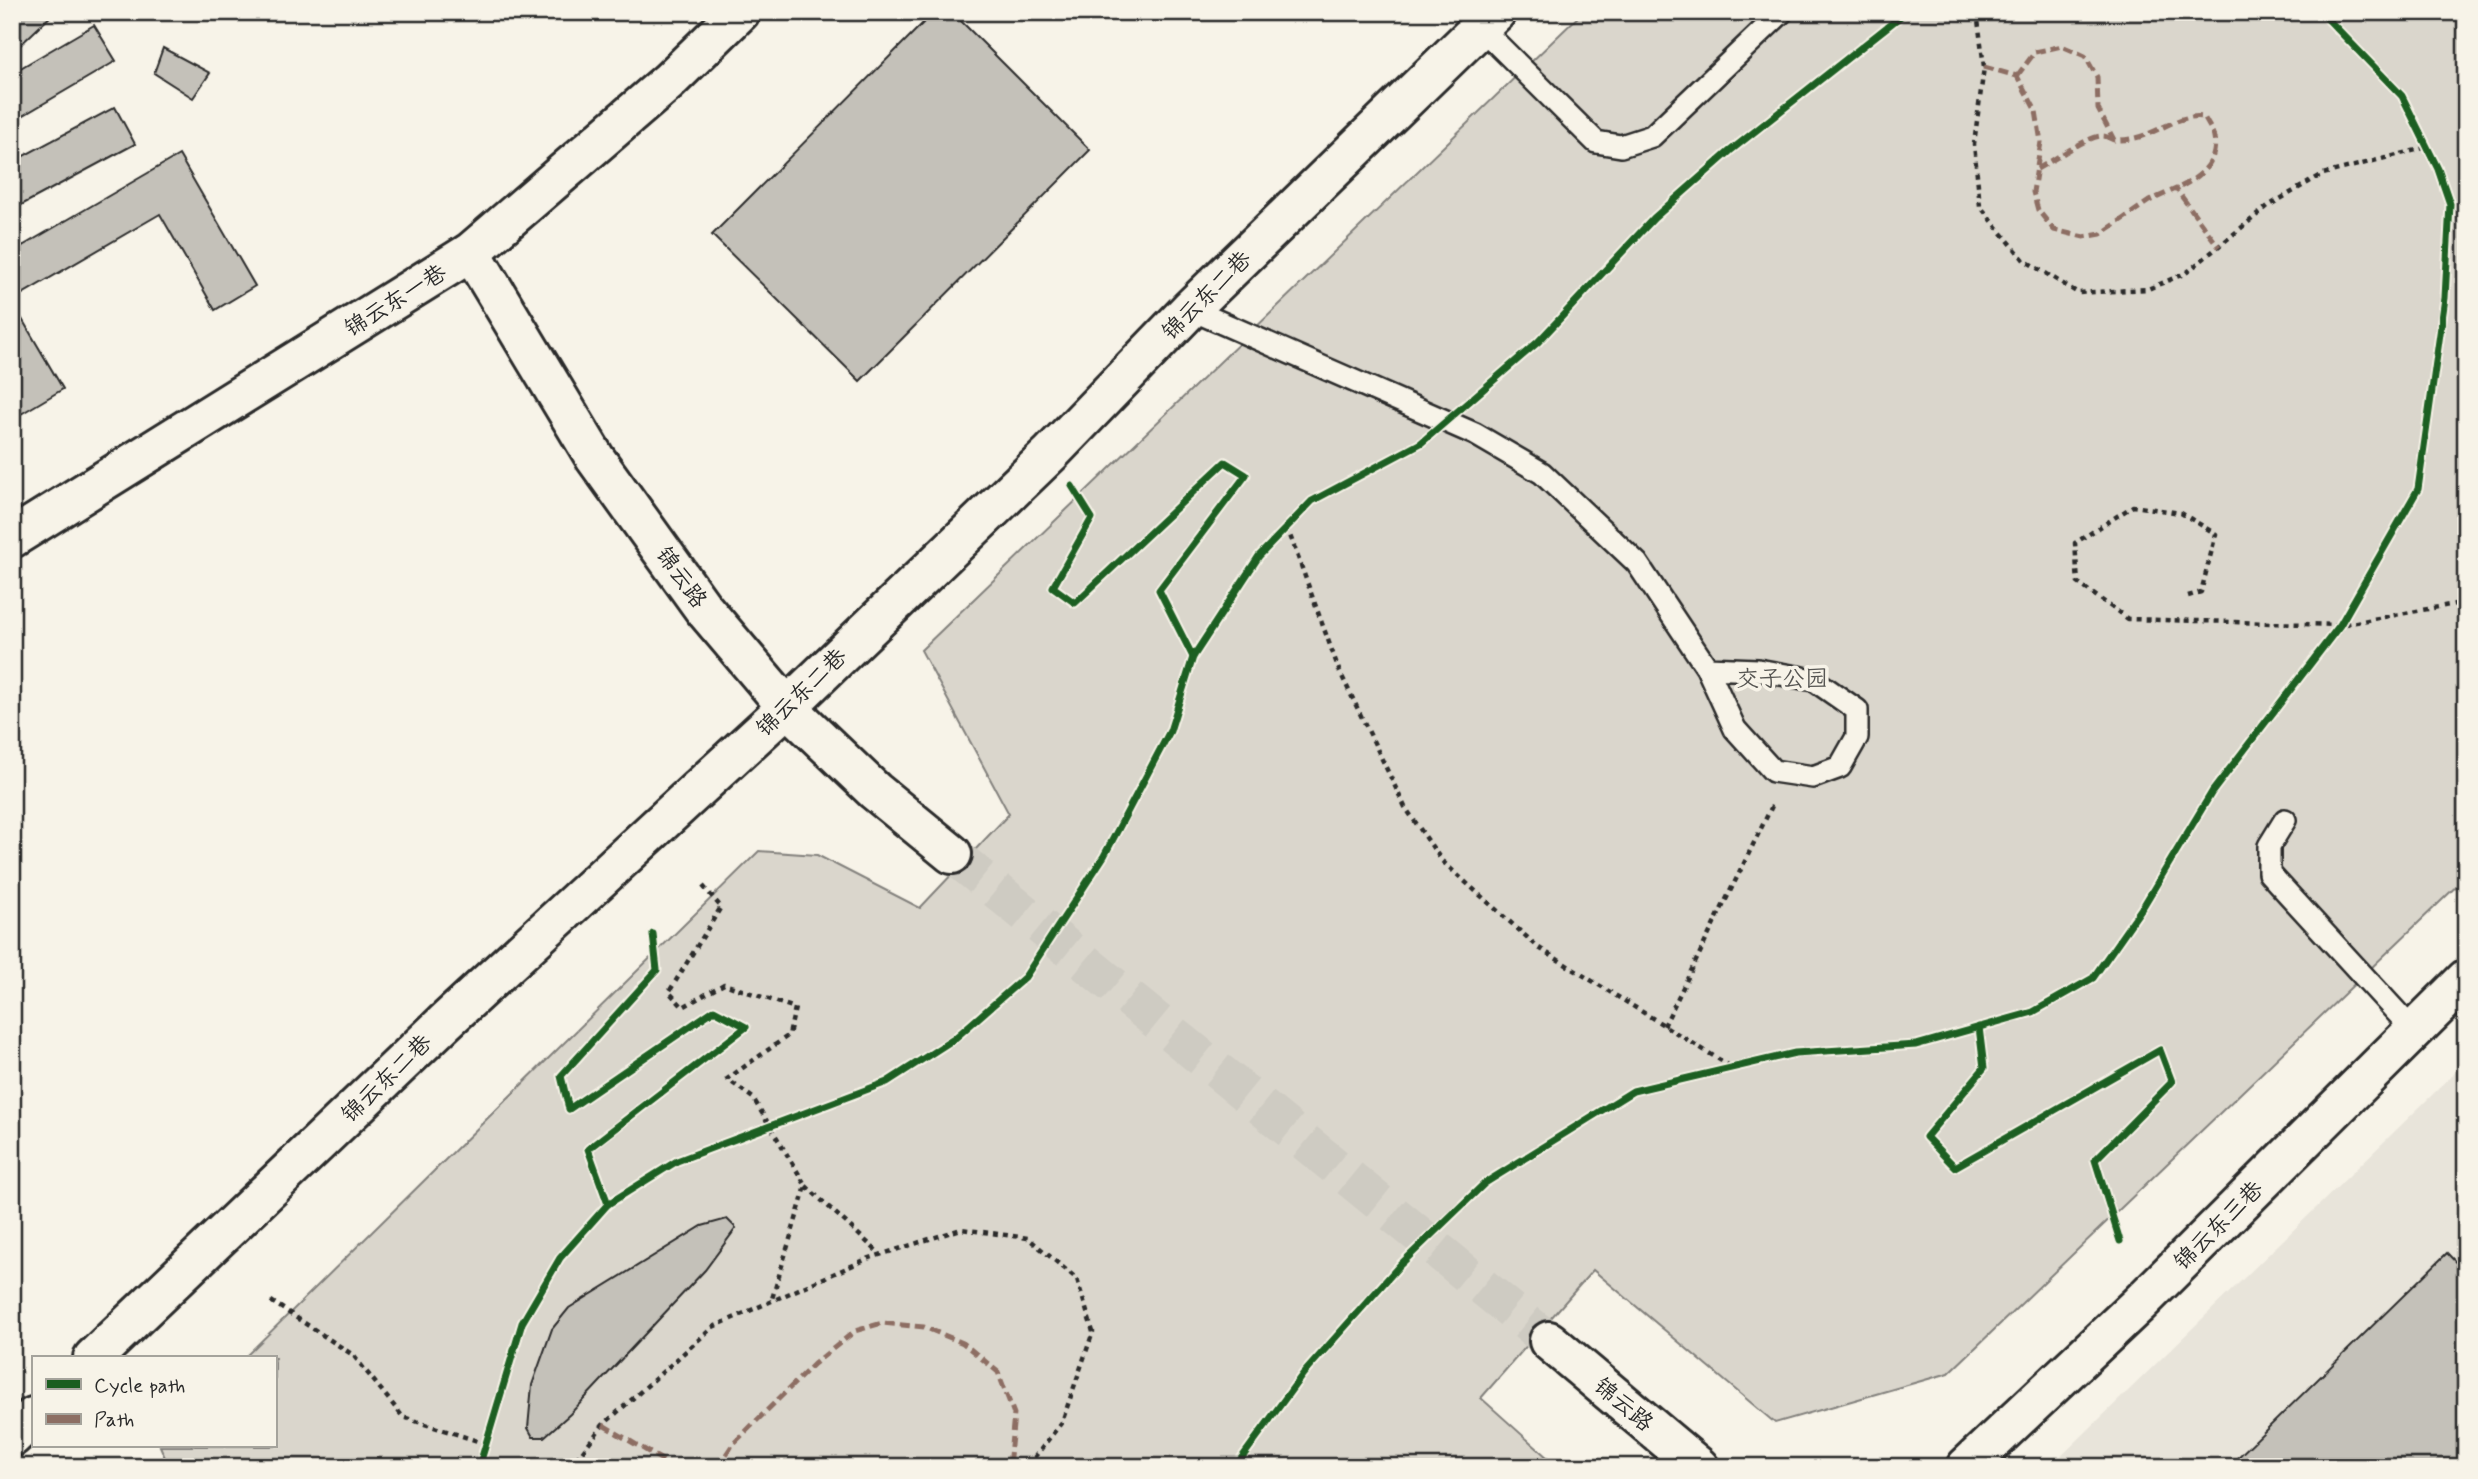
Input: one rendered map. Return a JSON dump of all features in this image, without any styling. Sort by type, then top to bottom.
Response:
[{"type":"street","name":"锦云东一巷","points":[[12,538],[471,252],[668,82],[740,12]]},
{"type":"street","name":"锦云东二巷","points":[[95,1356],[444,1022],[787,707],[1051,453],[1190,309],[1488,20]]},
{"type":"street","name":"锦云路","points":[[471,252],[595,458],[703,608],[787,707],[875,791],[952,854]]},
{"type":"street","name":"锦云东三巷","points":[[1966,1467],[2139,1304],[2466,979]]},
{"type":"street","name":"锦云路","points":[[1549,1341],[1699,1467]]},
{"type":"street","points":[[12,1437],[32,1418]]},
{"type":"lane","points":[[1488,20],[1596,142],[1621,146],[1652,136],[1782,12]]},
{"type":"lane","points":[[1190,309],[1475,434],[1542,473],[1637,563],[1707,668],[1735,729],[1773,771],[1813,777],[1840,767],[1857,737],[1857,710],[1814,680],[1758,670],[1707,668]]},
{"type":"lane","points":[[2285,820],[2269,846],[2269,873],[2413,1030]]},
{"type":"path","points":[[1977,12],[1984,67],[1974,144],[1980,206],[2024,260],[2078,293],[2148,289],[2186,272],[2268,205],[2323,174],[2428,147]]},
{"type":"path","points":[[2423,137],[2433,158]]},
{"type":"path","points":[[2188,596],[2201,592],[2216,534],[2181,513],[2133,506],[2075,543],[2078,583],[2128,619],[2340,625],[2466,602]]},
{"type":"path","points":[[1277,536],[1295,518]]},
{"type":"path","points":[[1287,527],[1339,670],[1405,807],[1442,861],[1539,948],[1733,1068]]},
{"type":"path","points":[[2333,634],[2347,614]]},
{"type":"path","points":[[1664,1026],[1788,773]]},
{"type":"path","points":[[703,886],[721,906],[669,992],[683,1007],[724,984],[795,1008],[789,1035],[727,1079],[753,1098],[806,1186],[880,1255]]},
{"type":"path","points":[[1721,1071],[1746,1065]]},
{"type":"path","points":[[759,1130],[784,1121]]},
{"type":"path","points":[[771,1302],[806,1186]]},
{"type":"path","points":[[570,1467],[603,1424],[713,1327],[880,1255],[961,1229],[1028,1238],[1077,1279],[1093,1332],[1062,1422],[1027,1467]]},
{"type":"path","points":[[271,1301],[353,1354],[404,1417],[484,1443]]},
{"type":"path","points":[[480,1466],[488,1431]]},
{"type":"shaded area","points":[[2466,1062],[2466,1467],[2050,1467]]},
{"type":"green space","name":"交子公园","points":[[1583,12],[2466,12],[2466,877],[1949,1373],[1775,1423],[1593,1270],[1481,1398],[1558,1467],[169,1467],[161,1448],[276,1448],[276,1356],[246,1356],[759,851],[817,855],[920,908],[1009,814],[921,650]]},
{"type":"building","points":[[12,12],[55,12],[14,51]]},
{"type":"building","points":[[934,12],[952,12],[1090,150],[860,381],[712,235]]},
{"type":"building","points":[[94,25],[116,61],[12,122],[12,73]]},
{"type":"building","points":[[163,48],[210,73],[193,98],[154,73]]},
{"type":"building","points":[[115,107],[135,144],[12,210],[12,162]]},
{"type":"building","points":[[179,155],[255,286],[215,310],[160,214],[12,300],[12,252]]},
{"type":"building","points":[[12,302],[63,389],[21,414],[12,399]]},
{"type":"building","points":[[727,1219],[736,1228],[705,1270],[570,1414],[544,1437],[533,1437],[528,1428],[532,1385],[552,1329],[569,1308],[702,1226]]},
{"type":"building","points":[[2447,1253],[2466,1273],[2466,1467],[2228,1467]]},
{"type":"tunnel","points":[[952,854],[1549,1341]]},
{"type":"marked path","points":[[2017,76],[2035,52],[2062,46],[2085,56],[2097,77],[2098,109],[2114,140],[2140,137],[2182,119],[2204,117],[2213,135],[2213,156],[2198,176],[2176,189]]},
{"type":"marked path","points":[[1984,67],[2017,76],[2036,111],[2041,142],[2033,192],[2038,210],[2054,230],[2084,237],[2101,234],[2149,201],[2176,189],[2219,247]]},
{"type":"marked path","points":[[2037,169],[2090,139],[2103,136],[2114,140]]},
{"type":"marked path","points":[[718,1467],[733,1444],[814,1364],[855,1331],[882,1323],[924,1327],[963,1343],[998,1372],[1014,1414],[1009,1467]]},
{"type":"marked path","points":[[603,1425],[674,1467]]},
{"type":"cycle path","points":[[479,1467],[522,1323],[560,1258],[608,1204],[677,1161],[887,1082],[954,1039],[1025,977],[1104,856],[1170,731],[1193,657],[1259,556],[1312,501],[1421,443],[1538,342],[1654,218],[1730,151],[1906,12]]},
{"type":"cycle path","points":[[1235,1467],[1303,1374],[1400,1265],[1485,1183],[1633,1091],[1795,1053],[1916,1045],[2033,1012],[2093,978],[2144,905],[2212,792],[2340,625],[2418,489],[2445,298],[2450,204],[2438,169],[2402,96],[2321,12]]},
{"type":"cycle path","points":[[1072,486],[1092,518],[1053,587],[1075,603],[1225,462],[1246,475],[1159,590],[1193,657]]},
{"type":"cycle path","points":[[608,1204],[588,1149],[746,1027],[714,1010],[569,1109],[561,1076],[657,970],[653,934]]},
{"type":"cycle path","points":[[1979,1027],[1984,1068],[1926,1137],[1955,1167],[2160,1050],[2172,1082],[2095,1160],[2120,1241]]}]
